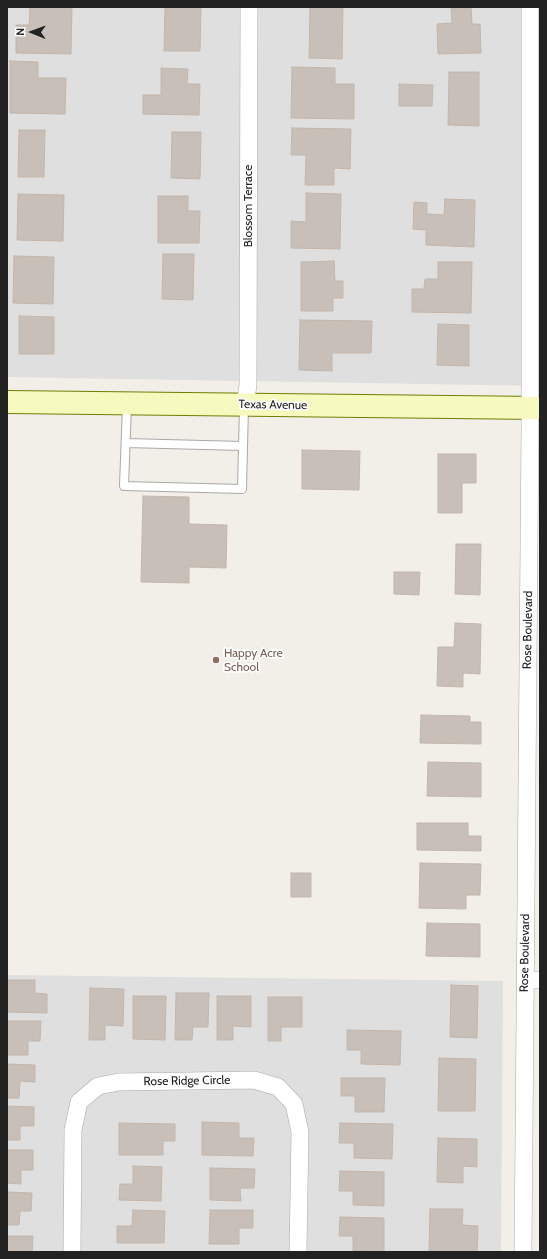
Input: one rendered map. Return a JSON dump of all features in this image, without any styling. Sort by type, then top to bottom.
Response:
[{"type":"street","name":"Blossom Terrace","points":[[244,405],[248,385],[249,7]]},
{"type":"street","name":"Rose Boulevard","points":[[523,1252],[532,980],[535,408],[530,7]]},
{"type":"street","name":"Texas Avenue","points":[[7,402],[535,408]]},
{"type":"street","name":"Rose Ridge Circle","points":[[72,1252],[74,1130],[79,1102],[98,1086],[119,1082],[254,1080],[278,1087],[294,1104],[300,1132],[298,1252]]},
{"type":"lane","points":[[126,404],[124,486],[242,489],[244,405]]},
{"type":"lane","points":[[126,443],[243,446]]},
{"type":"shaded area","points":[[7,7],[540,7],[540,386],[7,377]]},
{"type":"shaded area","points":[[7,975],[503,981],[501,1252],[7,1252]]},
{"type":"building","points":[[30,7],[72,7],[71,54],[16,53],[16,25],[29,25]]},
{"type":"building","points":[[165,7],[201,7],[200,51],[164,51]]},
{"type":"building","points":[[310,7],[343,7],[342,59],[309,58]]},
{"type":"building","points":[[471,7],[472,24],[480,24],[481,53],[438,54],[437,24],[452,23],[451,8]]},
{"type":"building","points":[[10,61],[38,62],[38,78],[66,78],[65,114],[10,113]]},
{"type":"building","points":[[292,67],[335,68],[335,84],[354,84],[354,119],[291,118]]},
{"type":"building","points":[[161,68],[188,69],[187,84],[200,84],[199,115],[143,114],[143,95],[161,95]]},
{"type":"building","points":[[449,72],[479,72],[479,126],[448,125]]},
{"type":"building","points":[[399,84],[433,85],[432,106],[399,106]]},
{"type":"building","points":[[292,128],[351,129],[350,169],[334,168],[334,185],[305,185],[306,155],[291,155]]},
{"type":"building","points":[[19,130],[45,130],[44,177],[18,177]]},
{"type":"building","points":[[172,132],[201,132],[200,179],[171,178]]},
{"type":"building","points":[[306,193],[341,194],[340,249],[291,248],[291,221],[306,222]]},
{"type":"building","points":[[18,194],[64,195],[63,241],[17,240]]},
{"type":"building","points":[[158,196],[188,196],[188,211],[200,211],[199,243],[158,243]]},
{"type":"building","points":[[445,199],[475,200],[474,247],[426,245],[426,230],[413,229],[414,202],[427,203],[427,214],[444,215]]},
{"type":"building","points":[[163,254],[194,254],[193,300],[162,299]]},
{"type":"building","points":[[14,256],[54,257],[53,304],[13,303]]},
{"type":"building","points":[[334,261],[335,281],[343,281],[343,298],[333,298],[333,311],[301,311],[301,262]]},
{"type":"building","points":[[438,262],[472,262],[471,313],[412,312],[412,289],[424,289],[425,279],[438,279]]},
{"type":"building","points":[[19,316],[54,317],[54,354],[19,354]]},
{"type":"building","points":[[300,320],[372,321],[371,353],[332,353],[332,371],[299,370]]},
{"type":"building","points":[[438,324],[469,325],[469,366],[437,365]]},
{"type":"building","points":[[302,450],[360,451],[359,490],[302,489]]},
{"type":"building","points":[[438,454],[476,454],[476,483],[462,483],[462,513],[438,513]]},
{"type":"building","points":[[143,496],[189,497],[189,524],[227,525],[226,568],[189,567],[189,583],[141,582]]},
{"type":"building","points":[[456,544],[481,544],[480,595],[455,594]]},
{"type":"building","points":[[394,572],[420,572],[419,595],[394,594]]},
{"type":"building","points":[[455,623],[481,624],[480,674],[463,673],[463,687],[437,686],[438,647],[454,647]]},
{"type":"building","points":[[421,715],[470,716],[470,722],[481,722],[481,744],[420,743]]},
{"type":"building","points":[[428,762],[481,763],[481,797],[427,796]]},
{"type":"building","points":[[417,823],[468,823],[468,836],[481,836],[481,851],[417,850]]},
{"type":"building","points":[[420,863],[481,864],[480,895],[466,895],[466,909],[419,908]]},
{"type":"building","points":[[291,873],[311,873],[311,897],[291,897]]},
{"type":"building","points":[[427,923],[480,924],[480,957],[426,956]]},
{"type":"building","points":[[7,980],[35,980],[35,993],[47,994],[47,1013],[7,1012]]},
{"type":"building","points":[[451,985],[478,986],[477,1038],[450,1037]]},
{"type":"building","points":[[90,988],[124,989],[123,1026],[105,1025],[105,1040],[89,1040]]},
{"type":"building","points":[[176,993],[209,993],[208,1027],[193,1027],[192,1040],[175,1040]]},
{"type":"building","points":[[133,996],[166,996],[165,1040],[133,1039]]},
{"type":"building","points":[[217,996],[251,996],[251,1027],[233,1026],[233,1040],[217,1040]]},
{"type":"building","points":[[268,997],[302,997],[302,1027],[281,1027],[281,1041],[268,1041]]},
{"type":"building","points":[[7,1021],[41,1021],[40,1041],[28,1041],[28,1055],[7,1055]]},
{"type":"building","points":[[347,1030],[401,1031],[400,1065],[361,1064],[361,1050],[347,1050]]},
{"type":"building","points":[[439,1058],[476,1059],[475,1111],[438,1111]]},
{"type":"building","points":[[7,1064],[35,1065],[35,1082],[20,1081],[19,1098],[7,1098]]},
{"type":"building","points":[[341,1078],[385,1078],[384,1112],[355,1112],[355,1096],[341,1096]]},
{"type":"building","points":[[7,1106],[34,1107],[34,1126],[20,1126],[20,1140],[7,1140]]},
{"type":"building","points":[[202,1122],[239,1123],[239,1138],[254,1138],[253,1156],[202,1155]]},
{"type":"building","points":[[119,1123],[175,1124],[175,1141],[163,1141],[163,1155],[119,1155]]},
{"type":"building","points":[[340,1123],[393,1124],[392,1159],[354,1158],[354,1143],[339,1143]]},
{"type":"building","points":[[438,1138],[477,1139],[477,1167],[463,1166],[463,1183],[437,1182]]},
{"type":"building","points":[[7,1150],[33,1150],[33,1170],[21,1170],[21,1184],[7,1183]]},
{"type":"building","points":[[133,1166],[162,1167],[161,1201],[119,1200],[120,1184],[133,1184]]},
{"type":"building","points":[[210,1168],[255,1169],[254,1188],[240,1188],[241,1201],[210,1200]]},
{"type":"building","points":[[340,1171],[384,1172],[384,1206],[353,1205],[353,1191],[339,1191]]},
{"type":"building","points":[[7,1192],[32,1193],[31,1211],[20,1211],[19,1225],[7,1225]]},
{"type":"building","points":[[430,1209],[463,1209],[462,1225],[478,1226],[477,1252],[429,1252]]},
{"type":"building","points":[[133,1210],[165,1211],[164,1243],[117,1243],[117,1226],[132,1226]]},
{"type":"building","points":[[210,1210],[253,1210],[253,1228],[239,1228],[239,1244],[209,1244]]},
{"type":"building","points":[[340,1217],[384,1218],[384,1252],[353,1251],[353,1236],[339,1236]]},
{"type":"building","points":[[7,1236],[33,1236],[32,1252],[7,1252]]},
{"type":"place","name":"Happy Acre School","points":[[216,660]]}]
